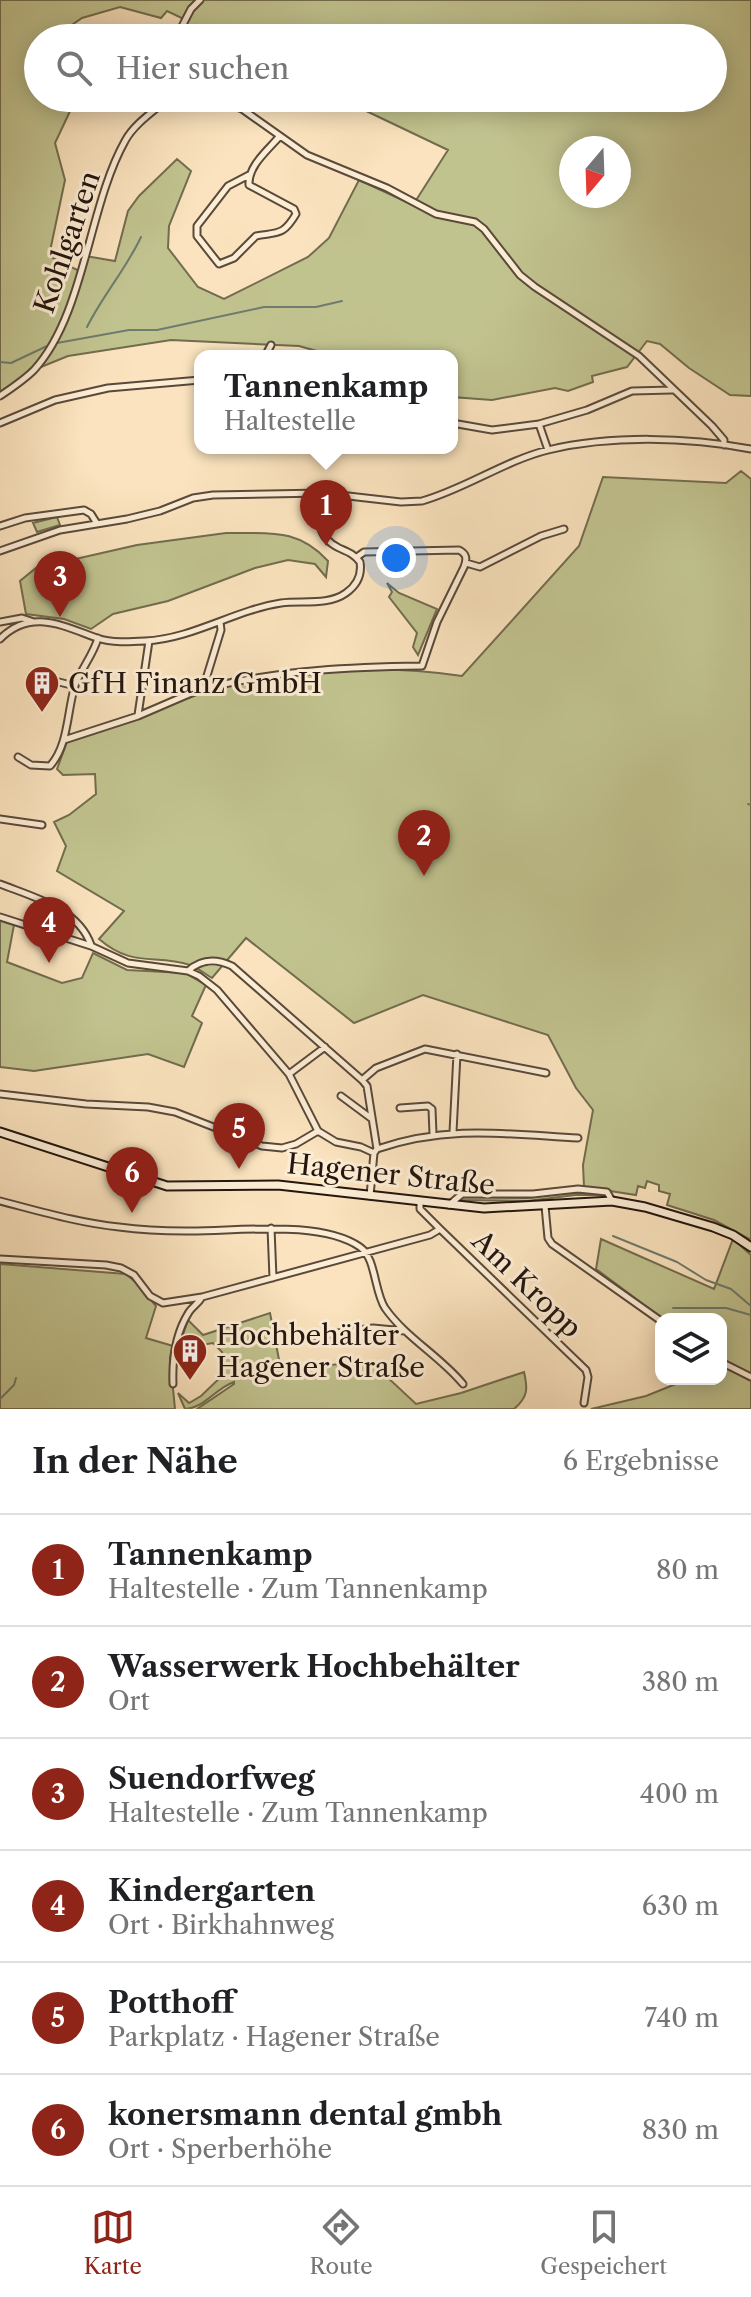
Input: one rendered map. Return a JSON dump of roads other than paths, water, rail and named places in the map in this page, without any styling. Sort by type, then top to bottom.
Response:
[{"type":"main road","name":"Hagener Straße","points":[[0,1132],[167,1186],[271,1184],[449,1206],[501,1208],[612,1201],[645,1207],[713,1227],[751,1247]]},
{"type":"street","points":[[183,24],[200,0]]},
{"type":"street","name":"Kohlgarten","points":[[0,396],[34,370],[53,342],[73,294],[106,187],[124,142],[155,112]]},
{"type":"street","points":[[246,112],[307,155],[387,188],[436,214],[475,222],[520,275],[629,348],[712,426],[724,440],[724,445]]},
{"type":"street","points":[[249,175],[249,185],[294,209],[296,214],[282,232],[256,236],[234,258],[219,264],[197,236],[197,226],[228,186],[249,175],[279,137]]},
{"type":"street","points":[[268,350],[271,345]]},
{"type":"street","points":[[0,423],[55,400],[108,388],[194,381]]},
{"type":"street","points":[[458,424],[492,430],[539,424],[587,410],[632,391],[672,390]]},
{"type":"street","points":[[539,424],[548,450]]},
{"type":"street","points":[[0,551],[60,530],[127,519],[193,498],[213,495],[322,493],[401,502],[422,501],[548,450],[616,442],[680,440],[751,449]]},
{"type":"street","points":[[0,622],[22,618],[65,624],[98,638],[118,642],[149,641],[278,603],[322,601],[345,594],[359,578],[361,570],[357,557],[330,543],[323,535],[318,516],[322,493]]},
{"type":"street","points":[[0,526],[25,518],[84,510],[96,522]]},
{"type":"street","points":[[466,562],[480,567],[541,536],[564,529]]},
{"type":"street","points":[[64,740],[138,716],[210,685],[335,667],[422,666],[437,622],[466,562],[464,553],[459,550],[364,552],[357,557]]},
{"type":"street","points":[[210,685],[206,679],[221,630],[219,621]]},
{"type":"street","points":[[0,639],[20,626],[35,622]]},
{"type":"street","points":[[18,757],[31,765],[50,766],[64,740],[75,686],[98,638]]},
{"type":"street","points":[[138,716],[149,641]]},
{"type":"street","points":[[47,679],[75,686]]},
{"type":"street","points":[[0,819],[42,825]]},
{"type":"street","points":[[0,884],[65,912],[79,922],[91,946]]},
{"type":"street","points":[[0,917],[91,946],[128,963],[188,971],[199,976],[217,990],[289,1074],[318,1131],[336,1142],[375,1151],[433,1134],[453,1132],[578,1138]]},
{"type":"street","points":[[188,971],[198,962],[213,960],[232,966],[367,1086],[375,1151],[370,1196]]},
{"type":"street","points":[[289,1074],[325,1047]]},
{"type":"street","points":[[362,1080],[376,1068],[425,1049],[546,1073]]},
{"type":"street","points":[[453,1132],[457,1054]]},
{"type":"street","points":[[0,1094],[175,1112],[262,1146],[282,1148],[318,1131]]},
{"type":"street","points":[[341,1096],[372,1120]]},
{"type":"street","points":[[400,1108],[428,1106],[432,1109],[433,1134]]},
{"type":"street","points":[[449,1206],[462,1194],[533,1194],[570,1189],[607,1192],[612,1201]]},
{"type":"street","points":[[0,1201],[118,1227],[186,1231],[271,1228],[321,1234],[358,1245],[367,1253],[384,1306],[405,1331],[449,1367],[463,1384]]},
{"type":"street","name":"Am Kropp","points":[[420,1202],[420,1209],[586,1370],[588,1377],[584,1403]]},
{"type":"street","points":[[545,1206],[548,1238],[552,1244],[655,1317]]},
{"type":"street","points":[[271,1228],[273,1278]]},
{"type":"street","points":[[0,1259],[121,1268],[134,1275],[158,1302],[202,1297],[430,1235],[440,1229]]},
{"type":"street","points":[[173,1384],[172,1361],[176,1342],[188,1313],[202,1297]]},
{"type":"street","points":[[303,1338],[373,1328],[405,1331]]},
{"type":"street","points":[[727,1365],[751,1377]]},
{"type":"waterway","points":[[87,327],[141,237]]},
{"type":"waterway","points":[[57,343],[129,330],[157,330],[264,307],[316,307],[342,301]]},
{"type":"waterway","points":[[0,362],[11,363],[47,346]]},
{"type":"waterway","points":[[613,1236],[677,1262],[706,1280],[731,1289],[751,1306]]},
{"type":"waterway","points":[[673,1308],[726,1308],[751,1315]]},
{"type":"waterway","points":[[0,1399],[14,1385],[16,1378]]},
{"type":"place","name":"Tannenkamp","points":[[326,546]]},
{"type":"place","name":"Suendorfweg","points":[[60,617]]},
{"type":"place","name":"GfH Finanz GmbH","points":[[42,714]]},
{"type":"place","name":"Wasserwerk Hochbehälter","points":[[424,876]]},
{"type":"place","name":"Kindergarten","points":[[49,963]]},
{"type":"place","name":"Potthoff","points":[[239,1169]]},
{"type":"place","name":"konersmann dental gmbh","points":[[132,1213]]},
{"type":"place","name":"Hochbehälter Hagener Straße","points":[[190,1382]]}]
